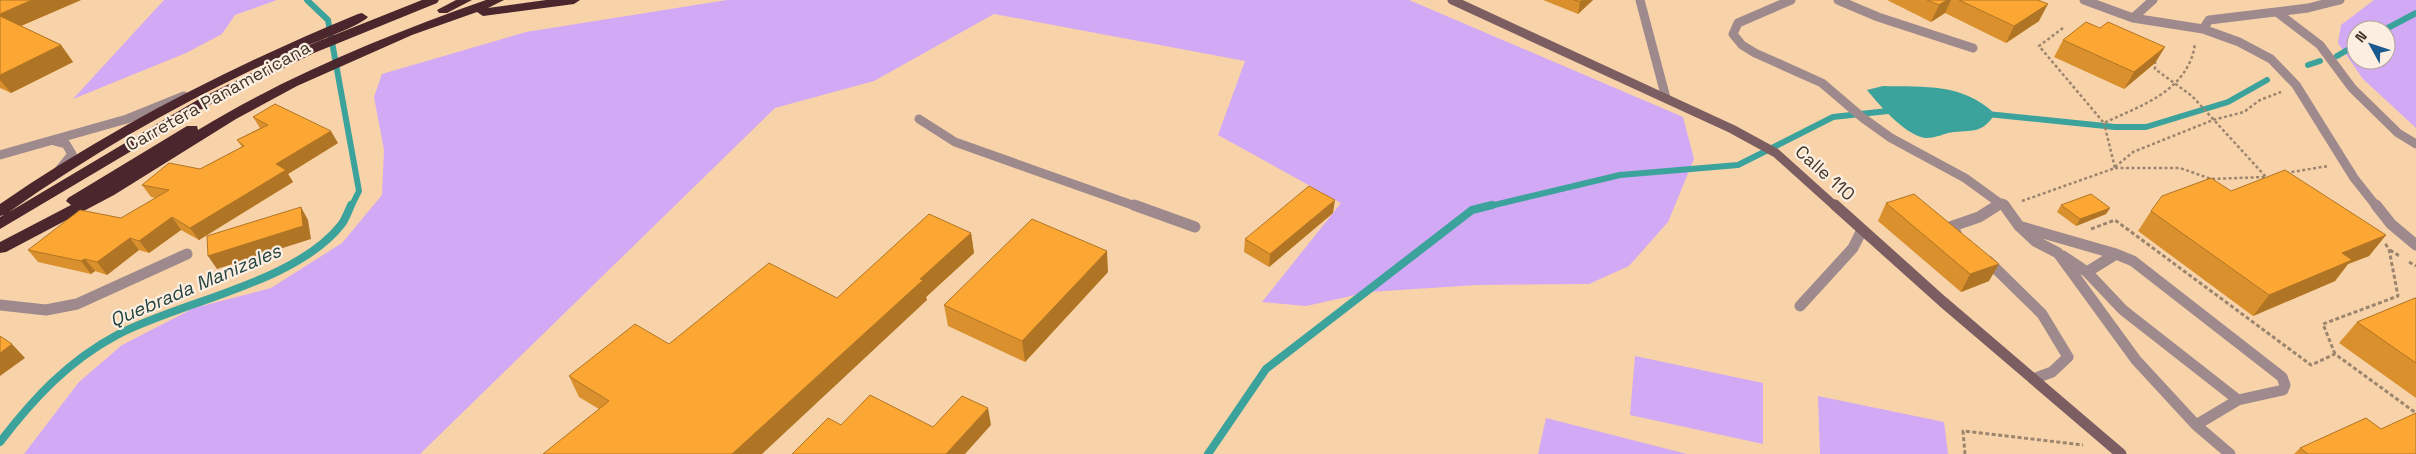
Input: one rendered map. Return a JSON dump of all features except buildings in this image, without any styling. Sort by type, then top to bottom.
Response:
[{"type":"highway","points":[[0,211],[55,173],[196,92],[297,43],[405,0]]},
{"type":"highway","name":"Carretera Panamericana","points":[[0,224],[162,125],[270,68],[433,0]]},
{"type":"highway","name":"Carretera Panamericana","points":[[0,248],[171,141],[269,86],[326,59],[466,0]]},
{"type":"highway","points":[[0,248],[109,192],[231,116],[292,83],[408,32],[498,0]]},
{"type":"highway","points":[[448,18],[531,4],[574,0]]},
{"type":"main road","name":"Calle 110","points":[[1452,0],[1666,98],[1776,152],[1862,230],[2121,454]]},
{"type":"street","points":[[1640,0],[1666,98]]},
{"type":"street","points":[[1792,0],[1738,23],[1733,34],[1742,45],[1755,53],[1822,83],[1863,118],[1891,138],[1965,178],[2002,203],[2019,226],[2035,241],[2087,272],[2123,310],[2238,400]]},
{"type":"street","points":[[1838,0],[1878,17],[1973,48]]},
{"type":"street","points":[[2084,0],[2134,18],[2199,29],[2239,42],[2271,59],[2296,85],[2354,178],[2390,224],[2416,245]]},
{"type":"street","points":[[2134,18],[2153,0]]},
{"type":"street","points":[[2199,29],[2209,20],[2228,16],[2278,13],[2320,7],[2340,0]]},
{"type":"street","points":[[2278,13],[2320,45],[2352,88],[2398,133],[2416,144]]},
{"type":"street","points":[[0,155],[127,119],[196,92]]},
{"type":"street","points":[[919,119],[955,142],[1195,227]]},
{"type":"street","points":[[52,141],[66,144],[72,154],[55,173]]},
{"type":"street","points":[[1964,239],[1950,227],[1979,217],[2002,203]]},
{"type":"street","points":[[2019,226],[2116,254],[2142,266],[2282,377],[2285,385],[2283,390],[2238,400],[2196,425]]},
{"type":"street","points":[[1800,306],[1853,248],[1862,230]]},
{"type":"street","points":[[1977,252],[2025,294],[2042,314],[2068,357],[2052,372],[2033,379]]},
{"type":"street","points":[[2058,253],[2136,360],[2196,425],[2230,454]]},
{"type":"street","points":[[0,305],[46,310],[77,304],[187,254]]},
{"type":"street","points":[[2087,272],[2116,254]]},
{"type":"path","points":[[2063,28],[2039,46],[2104,123],[2115,168]]},
{"type":"path","points":[[2104,123],[2160,94],[2182,78],[2195,56],[2199,29]]},
{"type":"path","points":[[2147,57],[2156,61],[2155,69],[2176,83],[2202,107],[2266,177]]},
{"type":"path","points":[[2277,84],[2287,100]]},
{"type":"path","points":[[2115,168],[2133,152],[2213,120],[2244,112],[2260,100],[2282,91]]},
{"type":"path","points":[[2323,158],[2333,174]]},
{"type":"path","points":[[2283,174],[2328,166]]},
{"type":"path","points":[[2024,208],[2018,203],[2115,168],[2180,168],[2211,179],[2274,176]]},
{"type":"path","points":[[2088,231],[2115,220],[2311,365],[2335,354]]},
{"type":"path","points":[[2378,234],[2389,249],[2398,296],[2323,324],[2335,354],[2416,413]]},
{"type":"path","points":[[1965,454],[1963,431],[2076,445],[2091,444]]},
{"type":"shaded area","points":[[0,0],[212,0],[235,15],[277,0],[2416,0],[2416,454],[0,454]]},
{"type":"shaded area","points":[[164,0],[277,0],[235,15],[222,34],[186,53],[73,99]]},
{"type":"shaded area","points":[[727,0],[1409,0],[1683,117],[1694,159],[1668,222],[1629,266],[1589,284],[1477,285],[1369,292],[1306,306],[1262,302],[1341,203],[1218,135],[1245,61],[994,14],[874,81],[775,108],[420,454],[24,454],[79,382],[122,345],[194,308],[271,288],[342,243],[382,195],[384,150],[374,97],[382,74],[526,32]]},
{"type":"shaded area","points":[[2374,0],[2416,0],[2416,128],[2363,79],[2357,70],[2396,70],[2396,20],[2348,20]]},
{"type":"shaded area","points":[[2346,21],[2346,55],[2338,43],[2341,25]]},
{"type":"shaded area","points":[[1635,356],[1763,383],[1763,444],[1630,415]]},
{"type":"shaded area","points":[[1818,396],[1944,422],[1948,454],[1820,454]]},
{"type":"shaded area","points":[[1546,418],[1687,454],[1538,454]]},
{"type":"water","points":[[1883,86],[1928,87],[1957,92],[1983,104],[1995,114],[1982,128],[1930,138],[1919,137],[1894,120],[1867,90]]},
{"type":"waterway","name":"Quebrada Manizales","points":[[307,0],[328,20],[359,191],[351,207]]},
{"type":"waterway","points":[[2396,24],[2416,13]]},
{"type":"waterway","points":[[2337,56],[2346,51]]},
{"type":"waterway","points":[[2308,65],[2320,61]]},
{"type":"waterway","points":[[1987,114],[2115,127],[2146,127],[2228,102],[2267,80]]},
{"type":"waterway","points":[[1486,207],[1620,175],[1738,165],[1833,117],[1897,110]]},
{"type":"waterway","name":"Quebrada Manizales","points":[[0,442],[52,382],[99,345],[143,323],[236,289],[296,262],[321,245],[341,225],[351,205]]},
{"type":"waterway","points":[[1208,454],[1266,369],[1472,210],[1492,205]]}]
